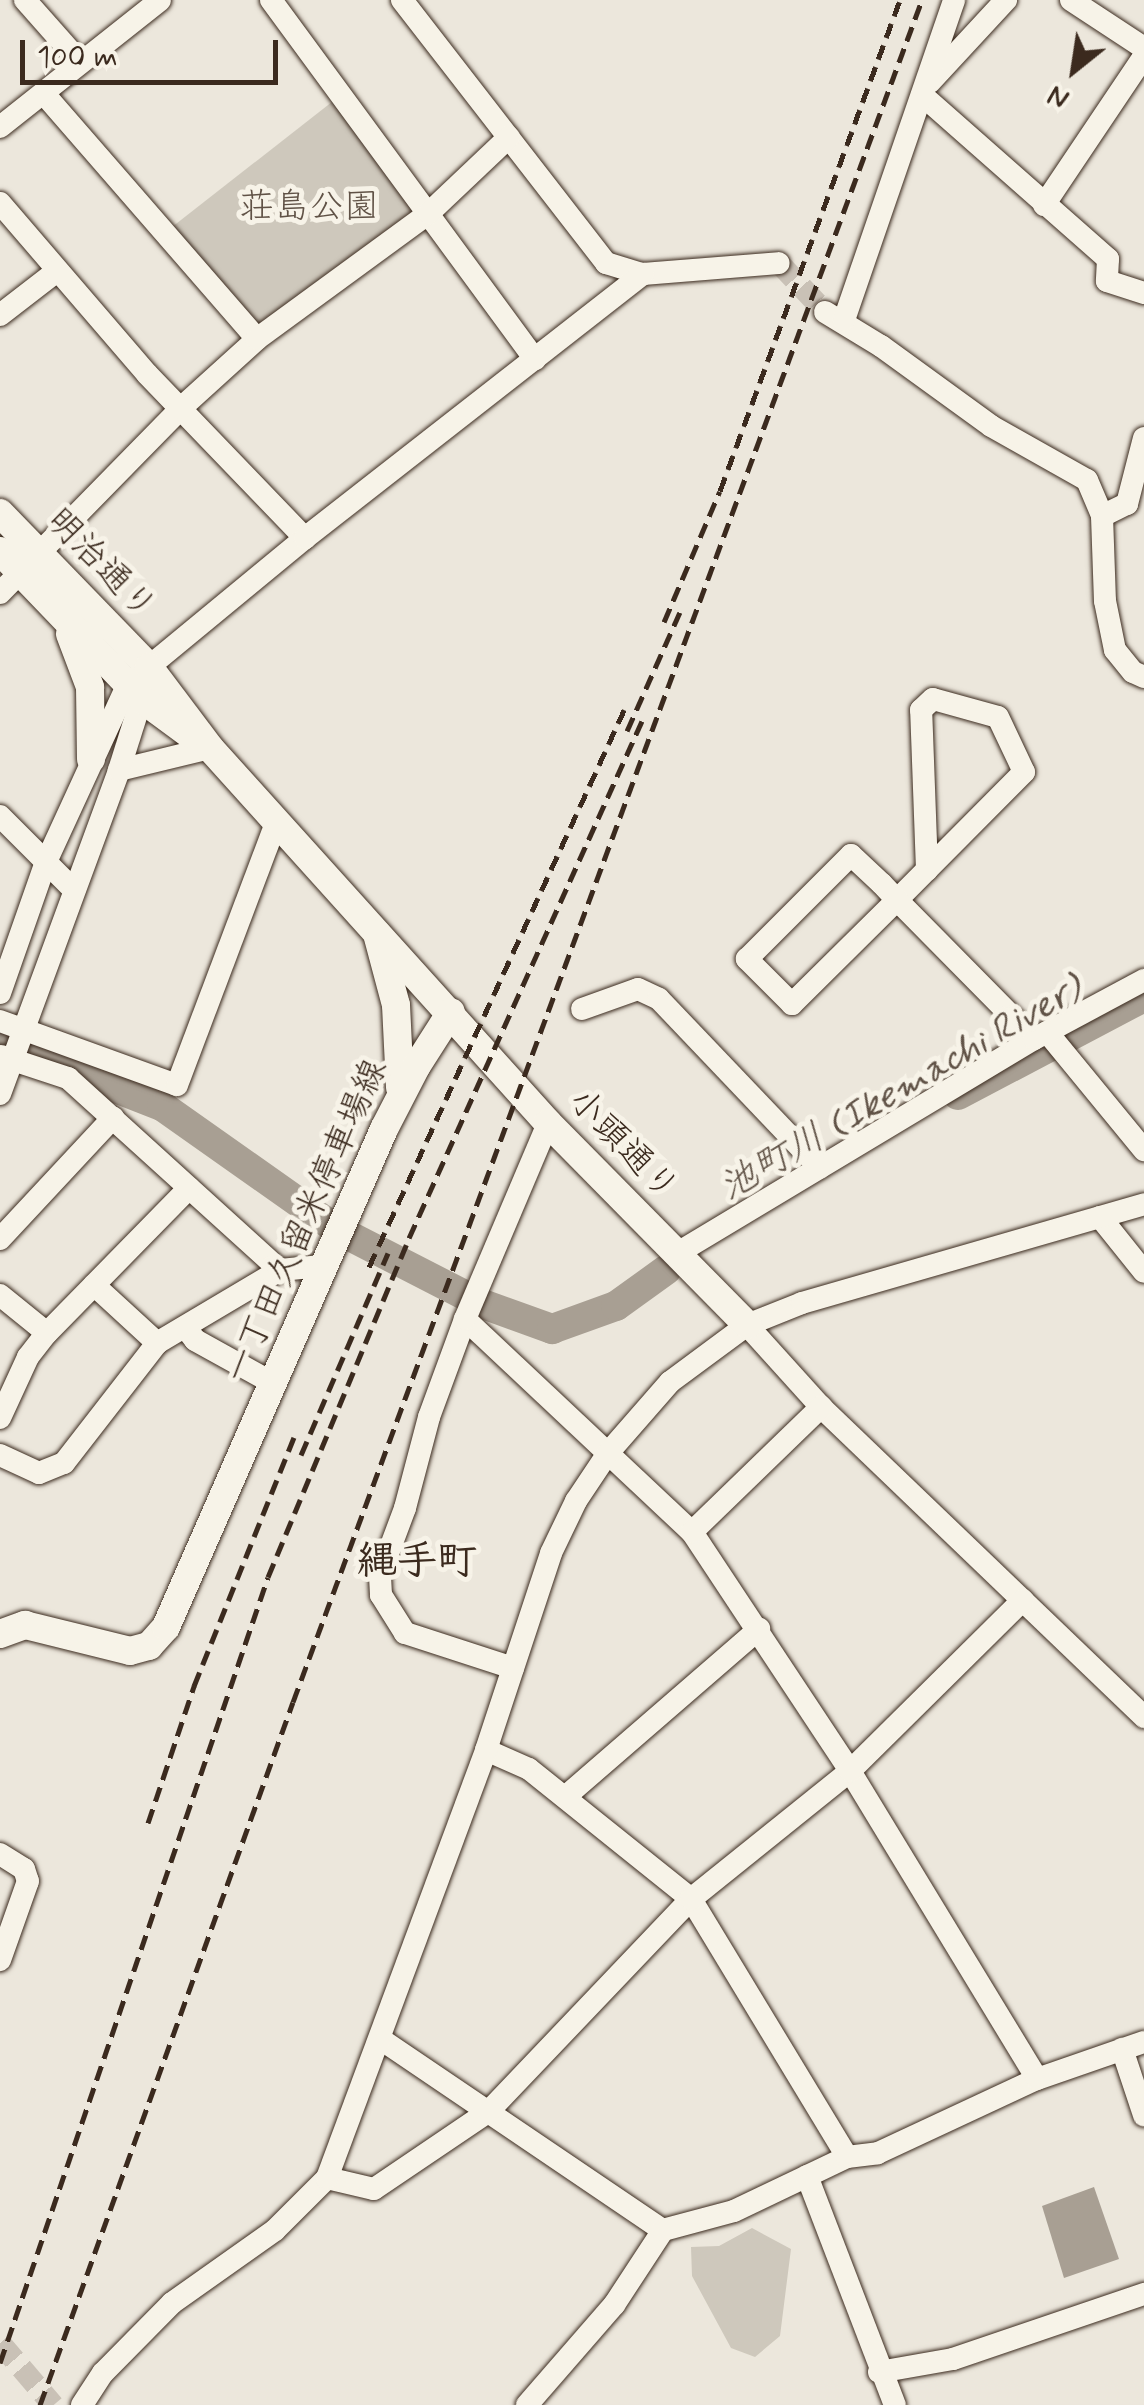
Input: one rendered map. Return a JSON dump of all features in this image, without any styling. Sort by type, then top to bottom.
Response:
[{"type":"main road","name":"明治通り","points":[[0,513],[60,614],[140,684]]},
{"type":"main road","name":"明治通り","points":[[0,551],[29,562],[140,684]]},
{"type":"main road","points":[[60,614],[90,687],[91,758]]},
{"type":"main road","points":[[140,684],[210,748],[452,1012]]},
{"type":"main road","points":[[376,930],[396,1005],[401,1050],[399,1100]]},
{"type":"main road","name":"一丁田久留米停車場線","points":[[0,1634],[26,1625],[101,1647],[130,1651],[149,1646],[176,1609],[347,1212],[399,1100],[452,1012]]},
{"type":"main road","name":"小頭通り","points":[[452,1012],[548,1123],[747,1325]]},
{"type":"street","points":[[25,0],[79,61]]},
{"type":"street","points":[[0,126],[160,0]]},
{"type":"street","points":[[271,0],[535,359]]},
{"type":"street","points":[[402,0],[606,262],[643,274],[779,263]]},
{"type":"street","points":[[954,0],[923,92],[834,316],[991,426],[1087,480],[1102,516],[1105,601],[1115,650],[1133,672],[1144,677]]},
{"type":"street","points":[[923,92],[1006,0]]},
{"type":"street","points":[[1044,205],[1144,52],[1101,8],[1071,0]]},
{"type":"street","points":[[923,92],[1044,205],[1108,258],[1107,280],[1144,293]]},
{"type":"street","points":[[45,94],[256,338]]},
{"type":"street","points":[[0,594],[181,408],[256,338],[428,214],[508,138]]},
{"type":"street","points":[[0,203],[56,272],[305,538]]},
{"type":"street","points":[[0,315],[56,272]]},
{"type":"street","points":[[0,993],[46,862],[91,758],[140,684],[305,538],[643,274]]},
{"type":"street","points":[[1102,516],[1126,504],[1144,438]]},
{"type":"street","points":[[0,1094],[6,1058],[23,1030],[120,770],[140,684]]},
{"type":"street","points":[[927,870],[921,710],[934,699],[998,717],[1024,772],[898,900],[792,1004],[747,960],[851,854],[898,900],[1041,1035],[1144,1150]]},
{"type":"street","points":[[120,770],[210,748]]},
{"type":"street","points":[[0,816],[74,890]]},
{"type":"street","points":[[0,1021],[177,1085],[277,821]]},
{"type":"street","points":[[676,1254],[1041,1035],[1144,980]]},
{"type":"street","points":[[582,1009],[638,989],[659,998],[820,1168]]},
{"type":"street","points":[[6,1058],[68,1078],[280,1270]]},
{"type":"street","points":[[0,1238],[113,1118]]},
{"type":"street","points":[[514,1668],[405,1633],[380,1595],[380,1575],[405,1508],[429,1417],[548,1123]]},
{"type":"street","points":[[0,1418],[28,1357],[46,1333],[189,1188]]},
{"type":"street","points":[[82,2405],[103,2373],[172,2303],[300,2210],[327,2178],[382,2040],[486,1750],[551,1553],[576,1501],[608,1453],[670,1382],[747,1325],[802,1303],[1122,1210],[1144,1191]]},
{"type":"street","points":[[1122,1210],[1144,1272]]},
{"type":"street","points":[[0,1455],[39,1473],[64,1462],[157,1344],[280,1270],[325,1261]]},
{"type":"street","points":[[94,1285],[157,1344]]},
{"type":"street","points":[[0,1295],[46,1333]]},
{"type":"street","points":[[466,1318],[692,1532],[850,1770],[1037,2079]]},
{"type":"street","points":[[747,1325],[821,1407],[1144,1717]]},
{"type":"street","points":[[186,1327],[195,1340],[273,1383]]},
{"type":"street","points":[[692,1532],[821,1407]]},
{"type":"street","points":[[327,2178],[374,2189],[489,2111],[691,1899],[850,1770],[1024,1600]]},
{"type":"street","points":[[565,1797],[758,1629]]},
{"type":"street","points":[[486,1750],[529,1768],[691,1899],[846,2157]]},
{"type":"street","points":[[0,1854],[24,1869],[28,1881],[0,1960]]},
{"type":"street","points":[[382,2040],[664,2230]]},
{"type":"street","points":[[527,2405],[614,2305],[664,2230],[734,2211],[846,2157],[878,2153],[1037,2079],[1133,2046],[1144,2115]]},
{"type":"street","points":[[806,2176],[895,2405]]},
{"type":"street","points":[[879,2372],[954,2359],[1144,2294]]},
{"type":"street","points":[[102,2405],[107,2386],[140,2334]]},
{"type":"green space","name":"荘島公園","points":[[337,98],[420,212],[262,328],[172,227]]},
{"type":"green space","points":[[752,2228],[791,2249],[780,2336],[755,2357],[731,2348],[692,2276],[691,2247],[719,2246]]},
{"type":"shaded area","points":[[1094,2187],[1119,2259],[1064,2278],[1042,2206]]},
{"type":"waterway","name":"池町川 (Ikemachi River)","points":[[958,1095],[1144,997]]},
{"type":"waterway","name":"池町川 (Ikemachi River)","points":[[0,1043],[162,1106],[338,1230],[480,1303],[552,1329],[616,1306],[666,1270]]},
{"type":"tunnel","points":[[779,263],[825,312]]},
{"type":"tunnel","points":[[0,2343],[53,2405]]},
{"type":"railway","points":[[664,622],[720,491],[900,0]]},
{"type":"railway","points":[[40,2405],[293,1702],[922,0]]},
{"type":"railway","points":[[627,731],[680,612]]},
{"type":"railway","points":[[369,1267],[625,708]]},
{"type":"railway","points":[[0,2363],[268,1577],[409,1238],[642,721]]},
{"type":"railway","points":[[301,1455],[388,1253]]},
{"type":"railway","points":[[148,1823],[194,1686],[296,1432]]},
{"type":"district","name":"縄手町","points":[[417,1562]]}]
